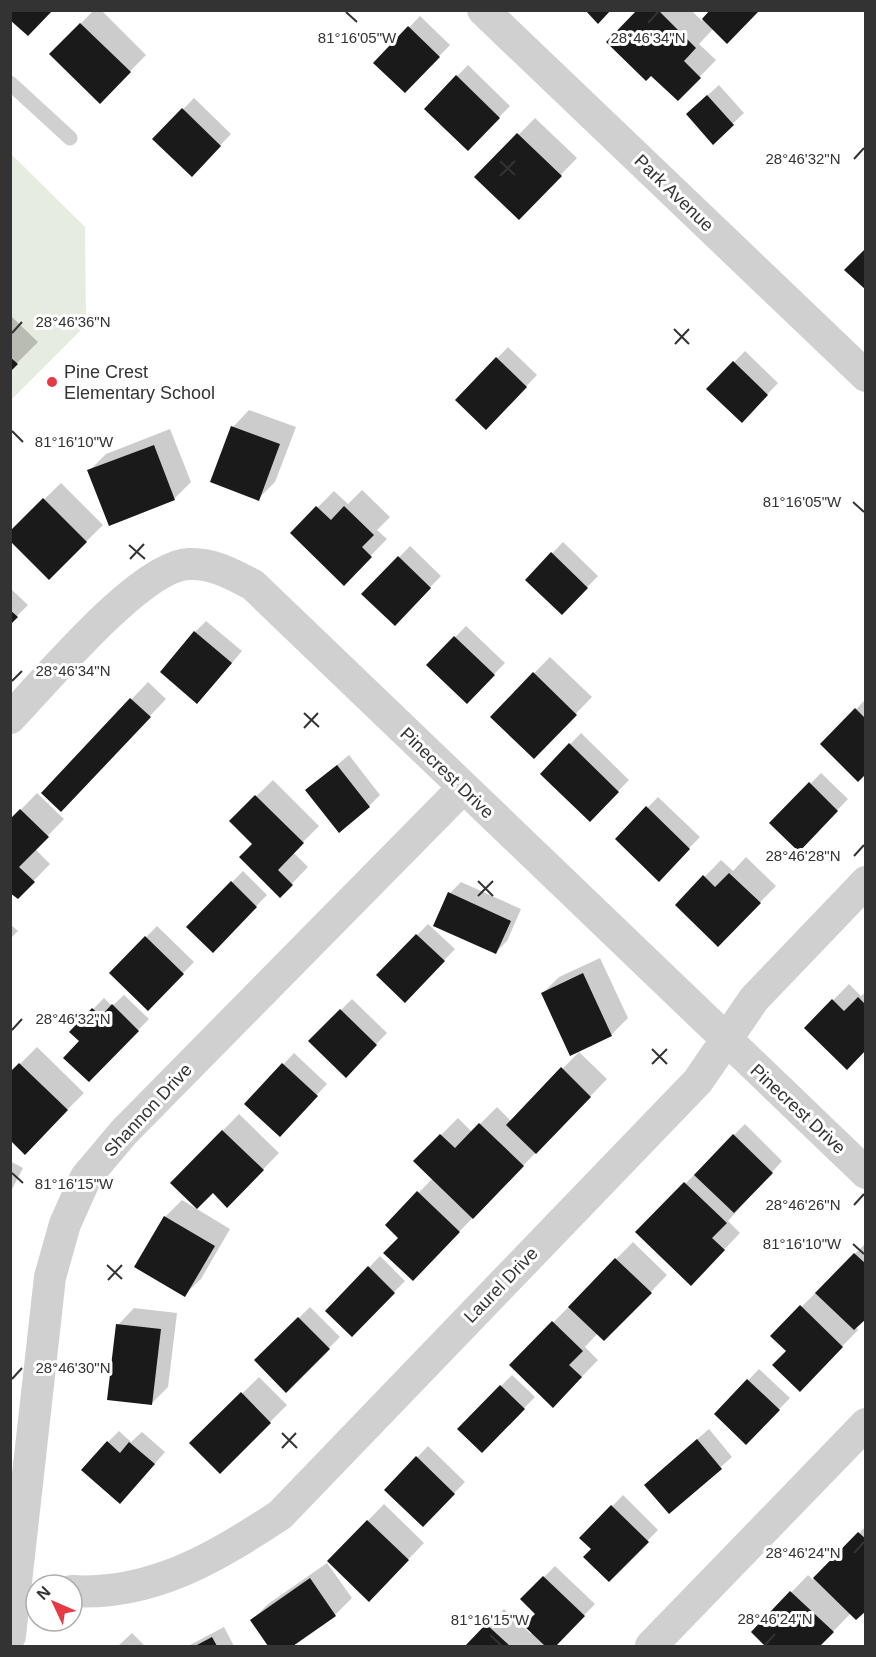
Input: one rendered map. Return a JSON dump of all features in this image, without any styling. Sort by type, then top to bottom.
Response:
[{"type":"street","name":"Park Avenue","points":[[483,10],[866,376]]},
{"type":"street","name":"Pinecrest Drive","points":[[10,718],[130,593],[157,575],[187,563],[219,567],[253,585],[866,1173]]},
{"type":"street","name":"Shannon Drive","points":[[10,1636],[21,1588],[50,1277],[65,1224],[86,1177],[124,1132],[463,788]]},
{"type":"street","name":"Laurel Drive","points":[[84,1592],[140,1586],[184,1571],[228,1549],[280,1515],[698,1081],[754,999],[866,882]]},
{"type":"street","points":[[651,1647],[866,1424]]},
{"type":"lane","points":[[10,83],[70,138]]},
{"type":"shaded area","points":[[10,153],[85,227],[86,325],[11,400]]},
{"type":"building","points":[[10,10],[53,10],[28,36],[10,20]]},
{"type":"building","points":[[585,10],[611,10],[598,24]]},
{"type":"building","points":[[637,10],[658,10],[696,48],[684,61],[701,78],[678,101],[651,76],[646,81],[606,42]]},
{"type":"building","points":[[710,10],[757,10],[758,12],[727,44],[702,19]]},
{"type":"building","points":[[80,23],[131,72],[100,104],[49,54]]},
{"type":"building","points":[[408,26],[440,57],[405,93],[373,63]]},
{"type":"building","points":[[456,75],[500,118],[468,151],[424,109]]},
{"type":"building","points":[[707,95],[734,125],[713,145],[686,114]]},
{"type":"building","points":[[182,108],[221,146],[192,177],[152,139]]},
{"type":"building","points":[[517,133],[562,176],[519,220],[474,177]]},
{"type":"building","points":[[866,248],[866,290],[844,270]]},
{"type":"building","points":[[10,357],[18,364],[10,372]]},
{"type":"building","points":[[496,357],[527,387],[486,430],[455,400]]},
{"type":"building","points":[[733,361],[768,395],[742,423],[706,389]]},
{"type":"building","points":[[231,426],[280,444],[259,501],[210,482]]},
{"type":"building","points":[[154,445],[175,500],[109,526],[87,470]]},
{"type":"building","points":[[43,498],[87,542],[49,580],[10,541],[10,531]]},
{"type":"building","points":[[316,506],[331,520],[344,506],[374,535],[362,547],[372,557],[344,586],[290,533]]},
{"type":"building","points":[[551,552],[588,588],[562,615],[525,580]]},
{"type":"building","points":[[398,556],[431,588],[395,626],[361,594]]},
{"type":"building","points":[[10,610],[18,617],[10,625]]},
{"type":"building","points":[[194,631],[232,663],[197,704],[160,672]]},
{"type":"building","points":[[454,636],[495,675],[467,704],[426,665]]},
{"type":"building","points":[[533,672],[577,715],[534,759],[490,717]]},
{"type":"building","points":[[130,698],[151,717],[61,812],[41,793]]},
{"type":"building","points":[[855,708],[866,719],[866,774],[858,782],[820,744]]},
{"type":"building","points":[[569,743],[619,792],[590,822],[540,774]]},
{"type":"building","points":[[337,765],[370,807],[339,833],[305,790]]},
{"type":"building","points":[[809,782],[838,811],[799,852],[769,823]]},
{"type":"building","points":[[255,795],[304,843],[278,870],[293,885],[280,898],[239,857],[252,844],[229,821]]},
{"type":"building","points":[[646,806],[690,849],[659,882],[615,839]]},
{"type":"building","points":[[20,809],[49,837],[19,867],[35,882],[18,899],[10,893],[10,819]]},
{"type":"building","points":[[729,873],[761,903],[718,947],[675,905],[703,875],[715,887]]},
{"type":"building","points":[[231,881],[257,907],[213,953],[186,927]]},
{"type":"building","points":[[448,892],[511,921],[496,954],[433,926]]},
{"type":"building","points":[[416,934],[445,961],[405,1003],[376,975]]},
{"type":"building","points":[[145,936],[184,974],[148,1011],[109,973]]},
{"type":"building","points":[[583,973],[612,1036],[570,1056],[541,993]]},
{"type":"building","points":[[858,997],[866,1005],[866,1050],[847,1070],[804,1028],[832,999],[844,1011]]},
{"type":"building","points":[[112,1004],[139,1031],[89,1082],[63,1058],[79,1041],[69,1032],[92,1008],[101,1016]]},
{"type":"building","points":[[340,1009],[377,1045],[346,1078],[308,1041]]},
{"type":"building","points":[[19,1063],[68,1110],[25,1155],[10,1140],[10,1072]]},
{"type":"building","points":[[282,1063],[318,1096],[280,1137],[244,1104]]},
{"type":"building","points":[[561,1067],[591,1097],[536,1154],[506,1125]]},
{"type":"building","points":[[479,1123],[524,1166],[473,1219],[413,1161],[440,1134],[455,1148]]},
{"type":"building","points":[[222,1130],[264,1170],[227,1208],[213,1193],[197,1209],[170,1183]]},
{"type":"building","points":[[733,1134],[773,1173],[734,1213],[694,1175]]},
{"type":"building","points":[[684,1182],[727,1223],[712,1238],[725,1250],[691,1286],[635,1232]]},
{"type":"building","points":[[417,1191],[460,1232],[413,1281],[383,1253],[398,1238],[385,1225]]},
{"type":"building","points":[[164,1216],[215,1246],[185,1297],[134,1267]]},
{"type":"building","points":[[854,1253],[866,1264],[866,1319],[854,1330],[815,1293]]},
{"type":"building","points":[[615,1258],[652,1293],[604,1341],[568,1307]]},
{"type":"building","points":[[368,1266],[395,1293],[352,1337],[325,1311]]},
{"type":"building","points":[[800,1305],[843,1347],[800,1392],[772,1365],[786,1351],[770,1336]]},
{"type":"building","points":[[298,1317],[330,1349],[286,1393],[254,1360]]},
{"type":"building","points":[[552,1321],[583,1351],[569,1365],[582,1377],[553,1408],[509,1365]]},
{"type":"building","points":[[116,1324],[161,1329],[152,1405],[107,1400]]},
{"type":"building","points":[[747,1379],[780,1410],[746,1445],[714,1414]]},
{"type":"building","points":[[500,1385],[525,1409],[482,1453],[457,1429]]},
{"type":"building","points":[[241,1392],[271,1423],[220,1474],[189,1443]]},
{"type":"building","points":[[697,1439],[722,1469],[669,1514],[644,1485]]},
{"type":"building","points":[[107,1441],[120,1453],[129,1442],[155,1464],[120,1504],[81,1470]]},
{"type":"building","points":[[416,1456],[455,1494],[423,1527],[384,1490]]},
{"type":"building","points":[[611,1505],[649,1542],[609,1582],[583,1557],[591,1549],[579,1538]]},
{"type":"building","points":[[367,1520],[409,1560],[369,1602],[327,1561]]},
{"type":"building","points":[[858,1532],[866,1539],[866,1611],[856,1620],[813,1578]]},
{"type":"building","points":[[543,1576],[585,1616],[556,1646],[545,1646],[523,1625],[535,1614],[520,1599]]},
{"type":"building","points":[[310,1578],[336,1616],[293,1646],[268,1646],[250,1620]]},
{"type":"building","points":[[790,1591],[834,1632],[820,1646],[765,1646],[751,1632]]},
{"type":"building","points":[[486,1624],[510,1646],[465,1646]]},
{"type":"building","points":[[212,1637],[217,1646],[195,1646]]},
{"type":"place","name":"Pine Crest Elementary School","points":[[52,382]]}]
